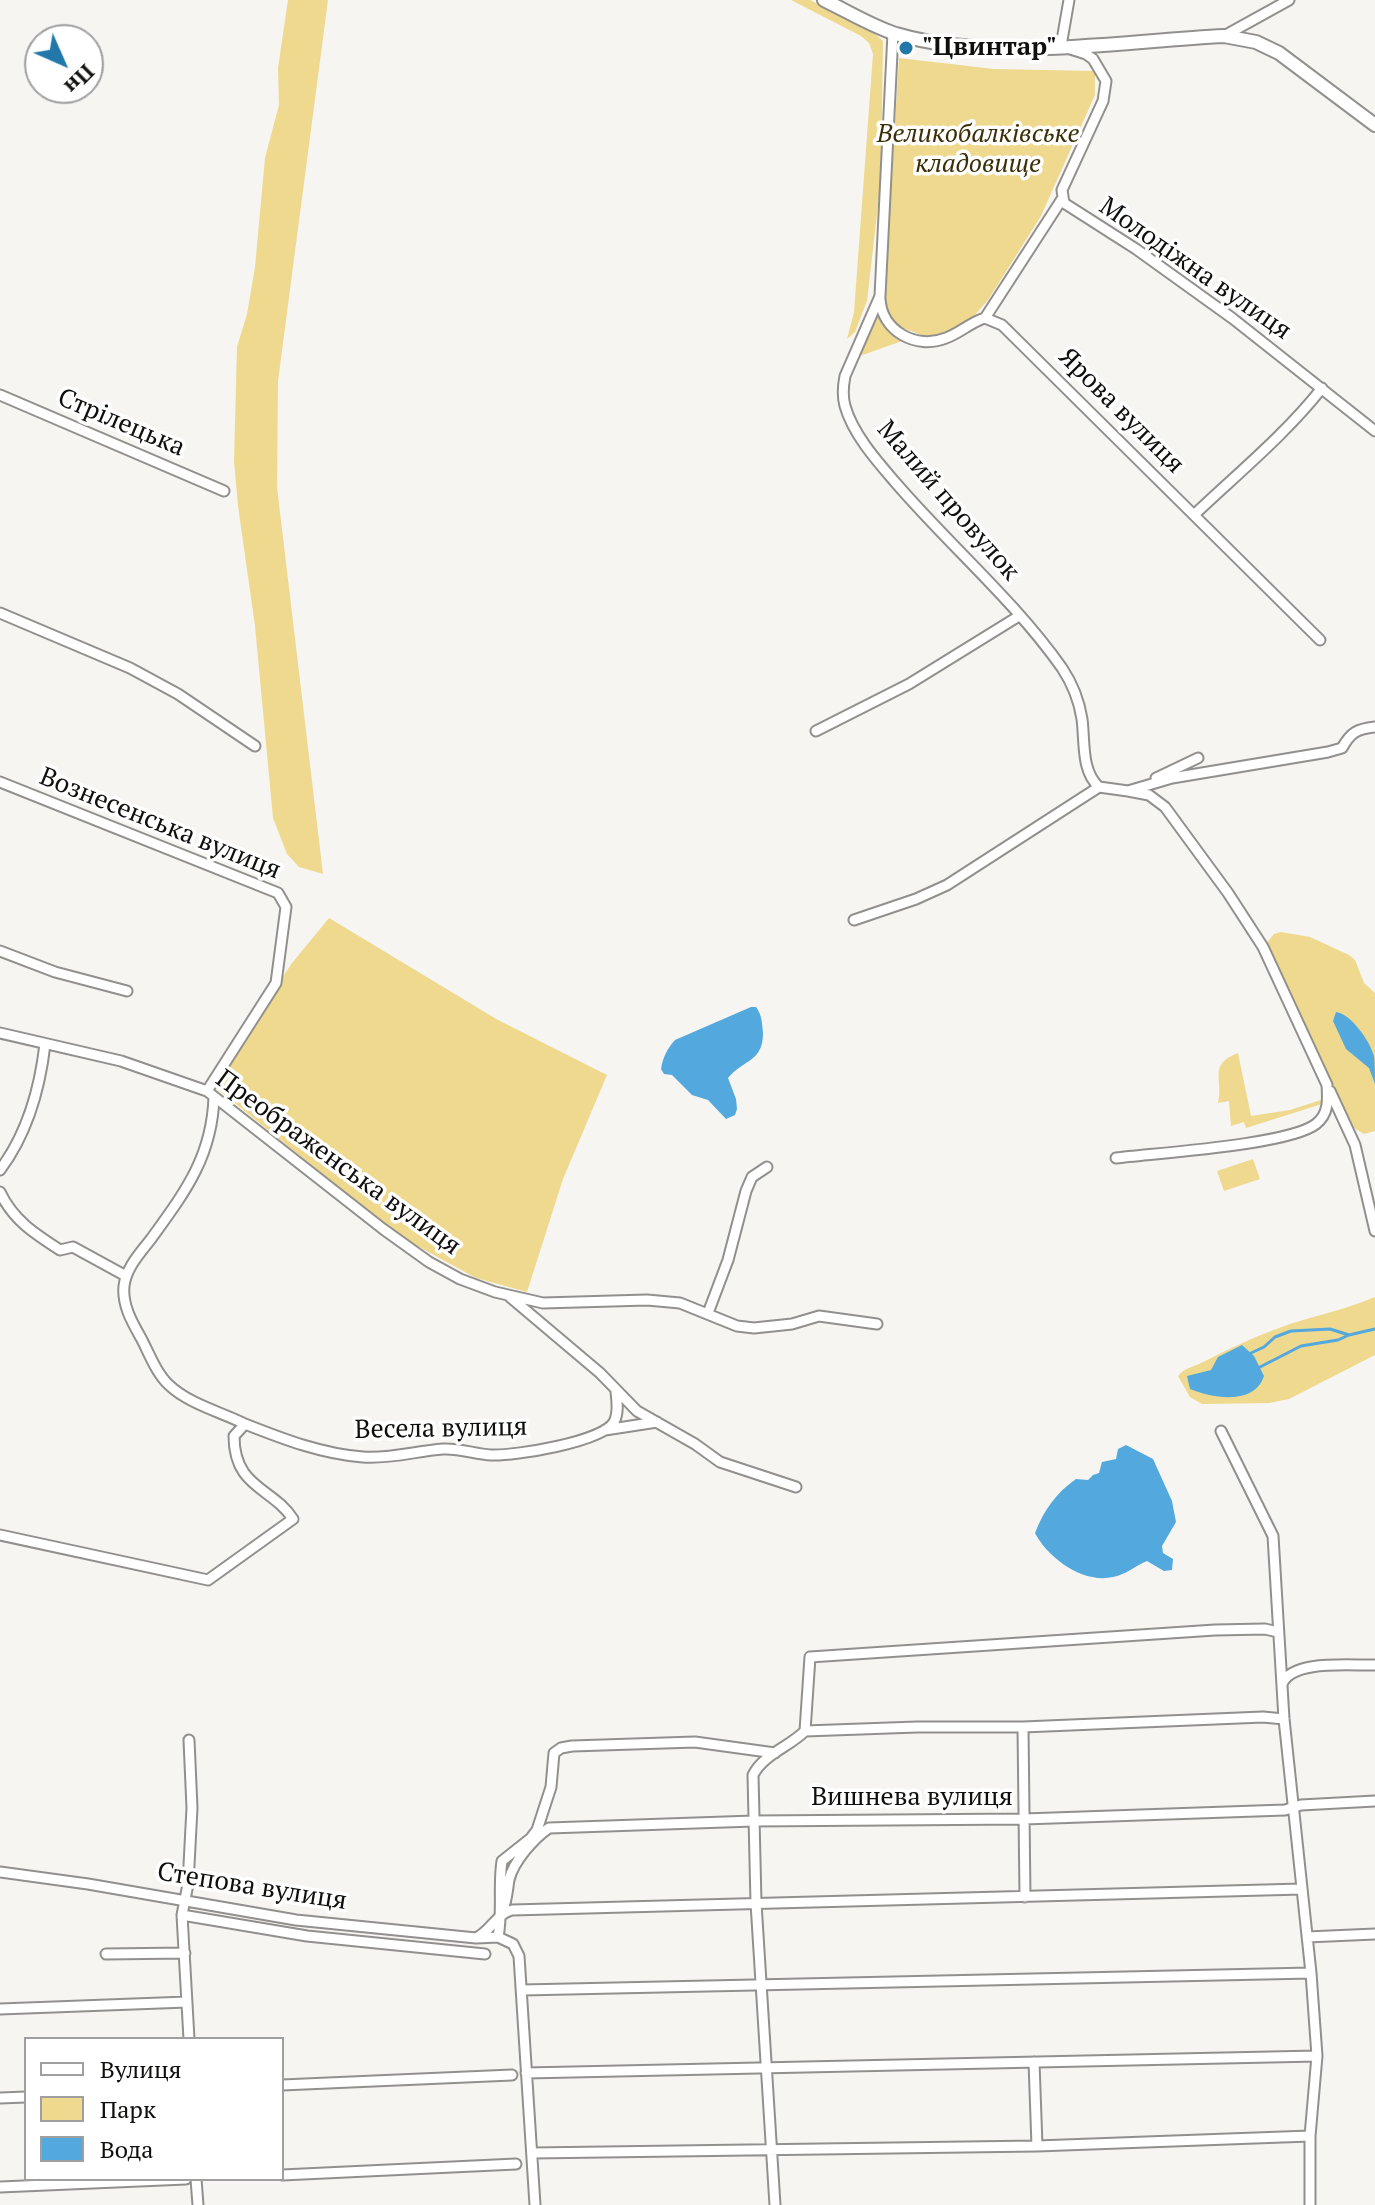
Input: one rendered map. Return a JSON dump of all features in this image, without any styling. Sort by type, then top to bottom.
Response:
[{"type":"street","points":[[824,0],[893,33],[958,46],[1061,46],[1224,36],[1256,42],[1279,53],[1375,125]]},
{"type":"street","points":[[1061,46],[1069,0]]},
{"type":"street","points":[[1224,36],[1289,0]]},
{"type":"street","name":"Малий провулок","points":[[893,33],[880,296],[845,376],[843,397],[850,417],[881,465],[1019,616],[1061,668],[1073,688],[1082,718],[1087,768],[1091,780],[1099,787]]},
{"type":"street","name":"Молодіжна вулиця","points":[[1061,46],[1093,59],[1106,81],[1103,101],[1062,190],[1062,199],[1232,318],[1375,431]]},
{"type":"street","points":[[880,296],[885,320],[892,330],[914,340],[946,338],[985,318],[1062,199]]},
{"type":"street","name":"Ярова вулиця","points":[[985,318],[1010,331],[1320,640]]},
{"type":"street","points":[[1194,515],[1271,443],[1322,388]]},
{"type":"street","name":"Стрілецька","points":[[0,395],[224,491]]},
{"type":"street","points":[[0,613],[130,668],[178,694],[255,746]]},
{"type":"street","points":[[816,731],[909,684],[1019,616]]},
{"type":"street","points":[[1128,791],[1172,778],[1328,752],[1342,748],[1350,734],[1360,728],[1375,727]]},
{"type":"street","points":[[1128,791],[1198,758]]},
{"type":"street","name":"Вознесенська вулиця","points":[[0,782],[278,893],[284,900],[286,907],[276,983],[211,1094]]},
{"type":"street","points":[[854,920],[947,885],[1099,787],[1149,795],[1165,807],[1263,947],[1355,1145],[1375,1231]]},
{"type":"street","points":[[0,951],[55,972],[127,991]]},
{"type":"street","name":"Преображенська вулиця","points":[[0,1033],[121,1061],[211,1094],[429,1262],[460,1279],[509,1296],[543,1303],[647,1300],[680,1303],[737,1326],[754,1328],[792,1324],[819,1316],[877,1324]]},
{"type":"street","points":[[0,1170],[23,1132],[34,1102],[45,1044]]},
{"type":"street","points":[[1116,1158],[1256,1142],[1309,1128],[1317,1123],[1327,1108],[1327,1085]]},
{"type":"street","points":[[0,1192],[10,1210],[37,1236],[60,1250],[73,1247],[126,1276],[180,1198],[205,1153],[211,1133],[211,1094]]},
{"type":"street","points":[[708,1313],[728,1260],[746,1191],[752,1177],[767,1167]]},
{"type":"street","name":"Весела вулиця","points":[[126,1276],[125,1303],[132,1322],[169,1385],[203,1406],[315,1449],[362,1457],[457,1449],[490,1455],[507,1454],[590,1437],[605,1430],[657,1422]]},
{"type":"street","name":"Преображенська вулиця","points":[[509,1296],[600,1373],[637,1411],[720,1462],[796,1487]]},
{"type":"street","points":[[605,1430],[614,1422],[617,1412],[616,1392]]},
{"type":"street","points":[[0,1535],[208,1580],[216,1577],[293,1519],[287,1509],[249,1481],[243,1470],[234,1446],[234,1436],[245,1424]]},
{"type":"street","points":[[1221,1431],[1273,1536],[1284,1719],[1317,2056],[1310,2136],[1310,2205]]},
{"type":"street","points":[[775,2205],[756,1903],[753,1775],[757,1767],[805,1731],[810,1657],[1215,1630],[1265,1629],[1278,1632]]},
{"type":"street","points":[[1282,1684],[1290,1672],[1305,1667],[1375,1665]]},
{"type":"street","points":[[805,1731],[1023,1727],[1263,1717],[1284,1719]]},
{"type":"street","points":[[1023,1727],[1025,1897]]},
{"type":"street","points":[[189,1740],[192,1808],[188,1884],[182,1915],[189,2037]]},
{"type":"street","points":[[535,2205],[519,1956],[513,1944],[498,1937],[502,1912],[499,1884],[502,1861],[537,1830],[551,1787],[554,1753],[561,1748],[695,1742],[775,1753]]},
{"type":"street","name":"Вишнева вулиця","points":[[502,1912],[508,1896],[509,1878],[516,1864],[549,1828],[754,1821],[1024,1819],[1292,1808],[1375,1801]]},
{"type":"street","name":"Степова вулиця","points":[[0,1872],[185,1899],[296,1920],[476,1938],[498,1937]]},
{"type":"street","points":[[476,1938],[502,1912],[527,1909],[1302,1889]]},
{"type":"street","points":[[182,1915],[307,1936],[485,1954]]},
{"type":"street","points":[[1307,1937],[1375,1934]]},
{"type":"street","points":[[106,1954],[185,1953]]},
{"type":"street","points":[[522,1990],[1311,1973]]},
{"type":"street","points":[[0,2009],[187,2002]]},
{"type":"street","points":[[526,2073],[1317,2056]]},
{"type":"street","points":[[1034,2062],[1037,2146]]},
{"type":"street","points":[[284,2085],[512,2075]]},
{"type":"street","points":[[0,2098],[24,2097]]},
{"type":"street","points":[[532,2153],[1037,2146],[1310,2136]]},
{"type":"street","points":[[284,2175],[516,2164]]},
{"type":"street","points":[[0,2187],[140,2181]]},
{"type":"street","points":[[196,2181],[198,2205]]},
{"type":"green space","points":[[288,0],[328,0],[278,381],[277,487],[323,874],[299,867],[287,854],[273,818],[255,626],[234,461],[237,347],[247,314],[255,267],[265,158],[279,105],[278,68]]},
{"type":"green space","points":[[791,0],[810,0],[874,33],[883,41],[881,179],[867,301],[855,332],[847,339],[854,312],[873,54],[869,43],[861,36]]},
{"type":"green space","name":"Великобалківське кладовище","points":[[899,58],[994,69],[1095,71],[1095,95],[1041,216],[988,300],[974,316],[940,336],[924,336],[898,326],[889,317],[884,303]]},
{"type":"green space","points":[[877,314],[887,329],[905,340],[857,357]]},
{"type":"green space","points":[[329,918],[498,1020],[607,1075],[563,1179],[527,1292],[476,1278],[401,1237],[211,1084],[292,963]]},
{"type":"green space","points":[[1281,932],[1310,937],[1349,955],[1355,960],[1364,983],[1375,993],[1375,1131],[1364,1134],[1354,1128],[1273,963],[1266,944],[1274,934]]},
{"type":"green space","points":[[1238,1053],[1251,1116],[1290,1110],[1324,1099],[1322,1104],[1246,1128],[1244,1122],[1231,1126],[1229,1101],[1218,1103],[1219,1074],[1223,1062]]},
{"type":"green space","points":[[1253,1159],[1260,1179],[1224,1191],[1217,1171]]},
{"type":"green space","points":[[1375,1297],[1375,1355],[1289,1399],[1269,1403],[1202,1404],[1190,1397],[1178,1376],[1188,1368],[1269,1332]]},
{"type":"water","points":[[756,1007],[761,1016],[762,1042],[756,1055],[728,1078],[737,1109],[735,1115],[726,1119],[708,1100],[692,1095],[672,1075],[664,1074],[661,1069],[666,1053],[675,1040]]},
{"type":"water","points":[[1336,1012],[1354,1023],[1368,1043],[1374,1056],[1375,1084],[1369,1068],[1346,1049],[1333,1021]]},
{"type":"water","points":[[1242,1345],[1254,1356],[1264,1376],[1259,1386],[1242,1396],[1232,1397],[1190,1389],[1187,1376],[1211,1370],[1218,1357]]},
{"type":"water","points":[[1126,1445],[1153,1459],[1172,1501],[1176,1522],[1162,1546],[1163,1553],[1173,1559],[1172,1570],[1164,1571],[1147,1561],[1117,1576],[1090,1577],[1057,1560],[1035,1533],[1047,1509],[1062,1490],[1076,1479],[1088,1480],[1099,1473],[1102,1462],[1116,1459],[1118,1449]]},
{"type":"waterway","points":[[1251,1353],[1275,1337],[1291,1331],[1330,1329],[1349,1335],[1375,1329]]},
{"type":"waterway","points":[[1260,1367],[1301,1346],[1338,1340],[1349,1335]]},
{"type":"place","name":"\"Цвинтар\"","points":[[906,48]]}]
